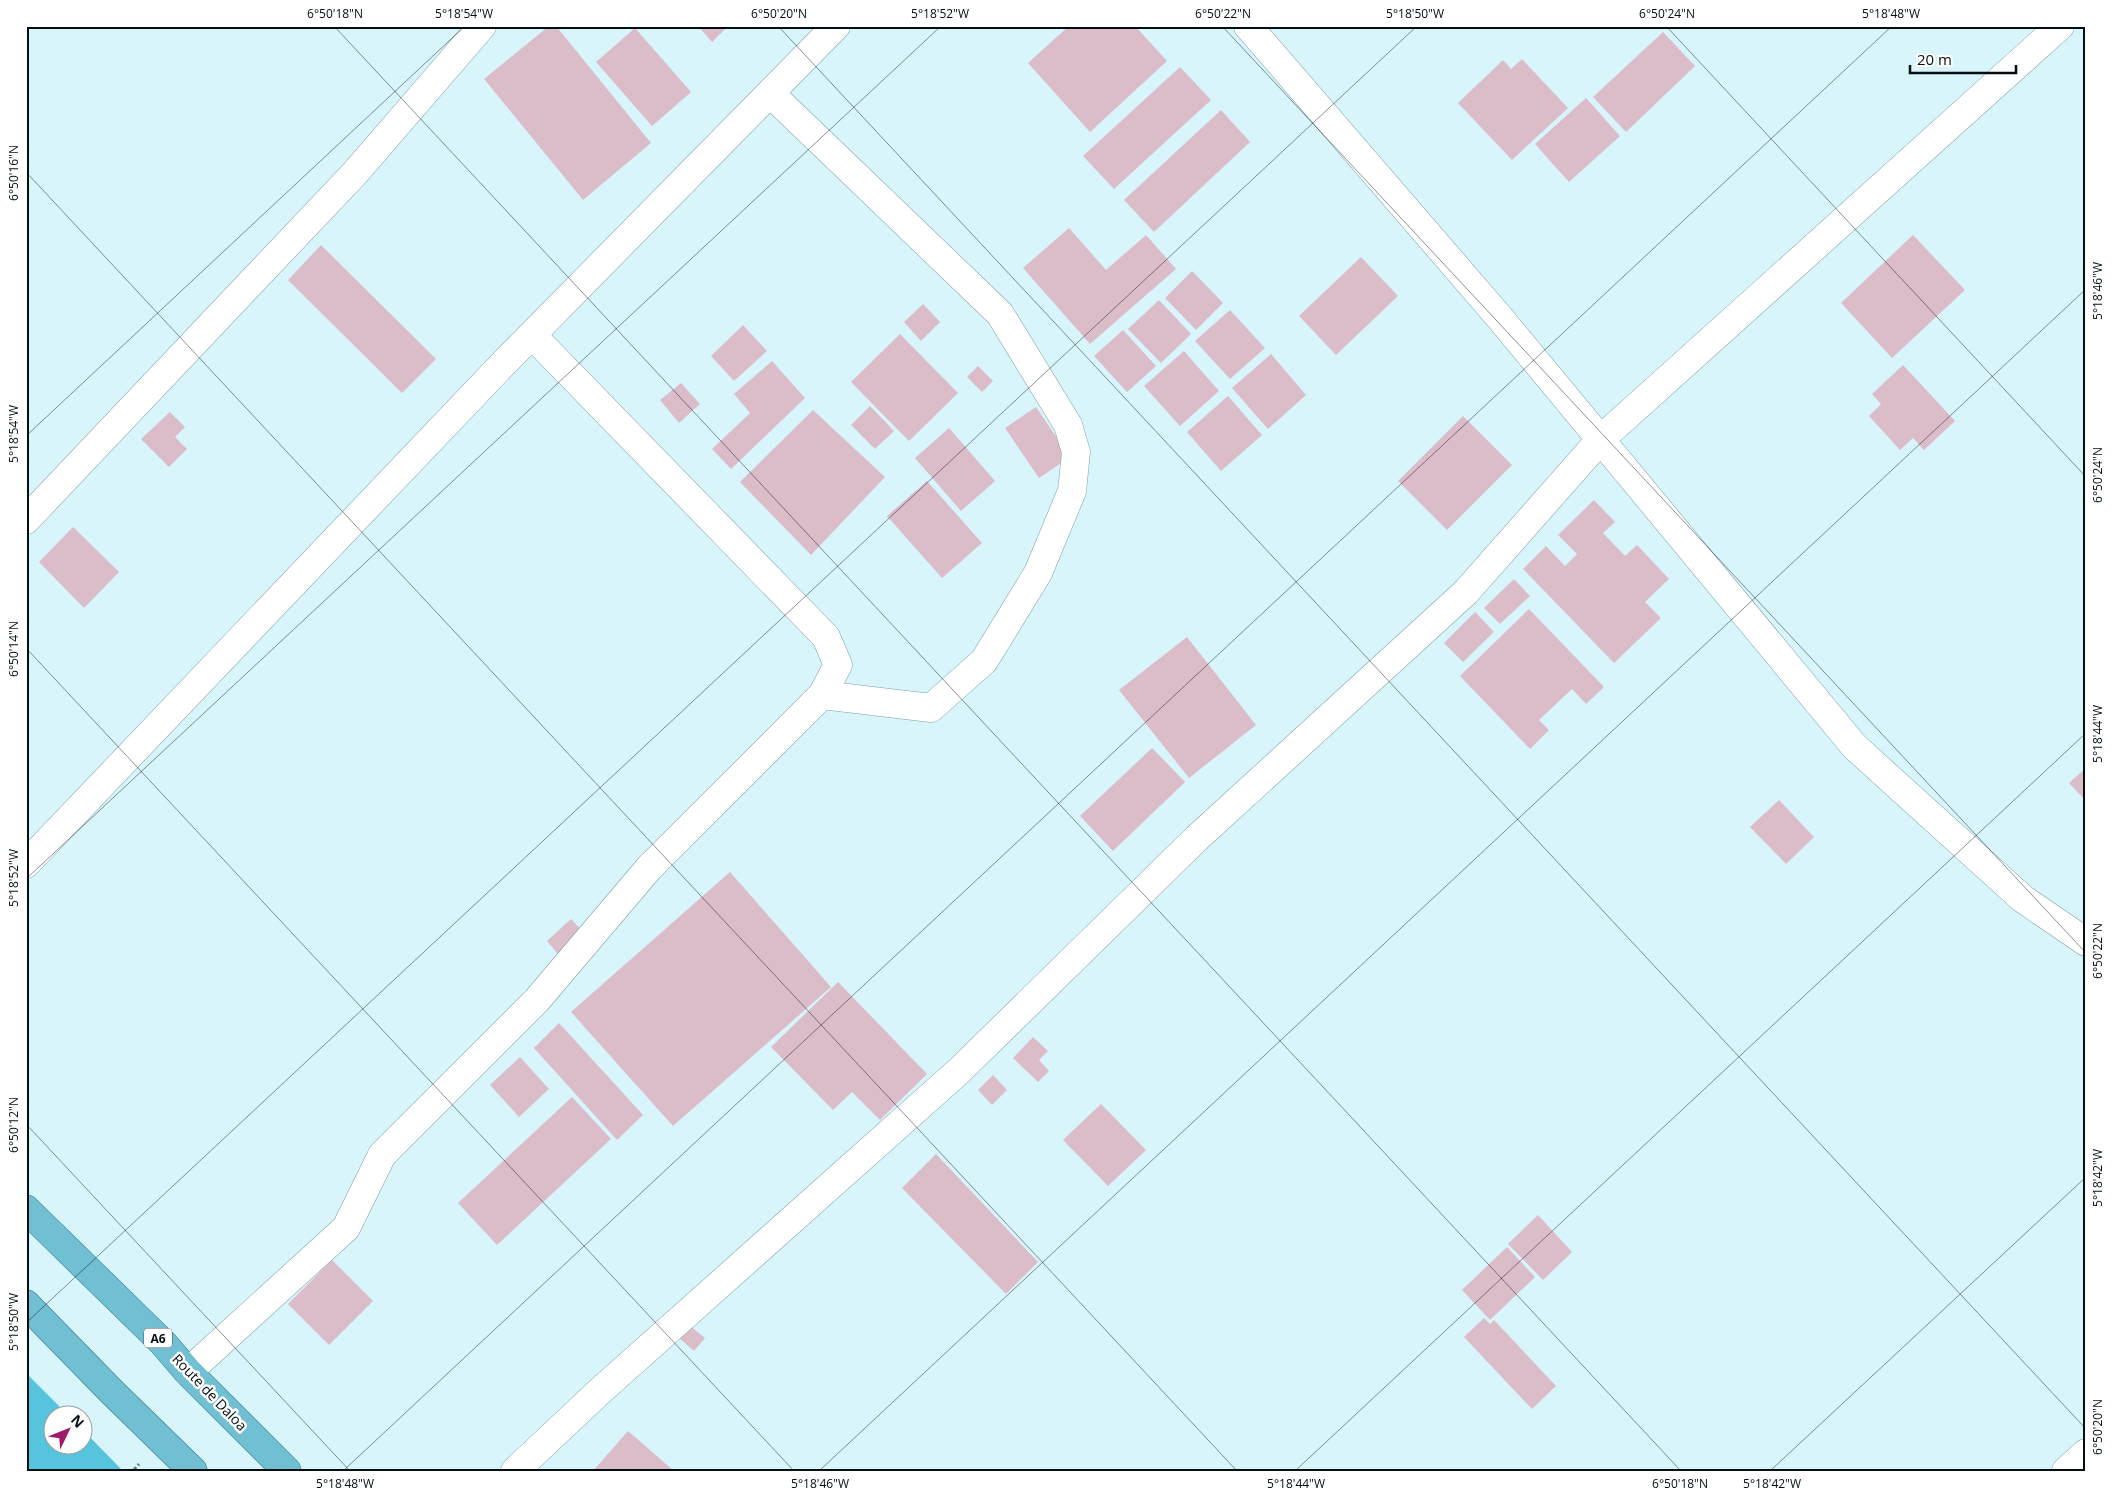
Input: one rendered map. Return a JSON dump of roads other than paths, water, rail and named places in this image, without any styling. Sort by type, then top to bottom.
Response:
[{"type":"highway","name":"Route de Daloa","points":[[26,1209],[162,1342],[188,1372],[286,1471]]},
{"type":"highway","points":[[26,1304],[193,1471]]},
{"type":"street","points":[[26,520],[354,173],[482,26]]},
{"type":"street","points":[[26,864],[532,335],[836,26]]},
{"type":"street","points":[[1248,26],[1494,310],[1855,747],[2023,899],[2086,942]]},
{"type":"street","points":[[515,1471],[600,1391],[960,1070],[1204,831],[1466,592],[1601,439],[2060,26]]},
{"type":"street","points":[[771,94],[1000,314],[1068,426],[1076,452],[1072,491],[1038,573],[984,661],[931,708],[822,695]]},
{"type":"street","points":[[188,1372],[346,1228],[382,1155],[537,1000],[649,868],[822,695],[838,665],[826,637],[532,335]]},
{"type":"street","points":[[2066,1471],[2086,1454]]}]
